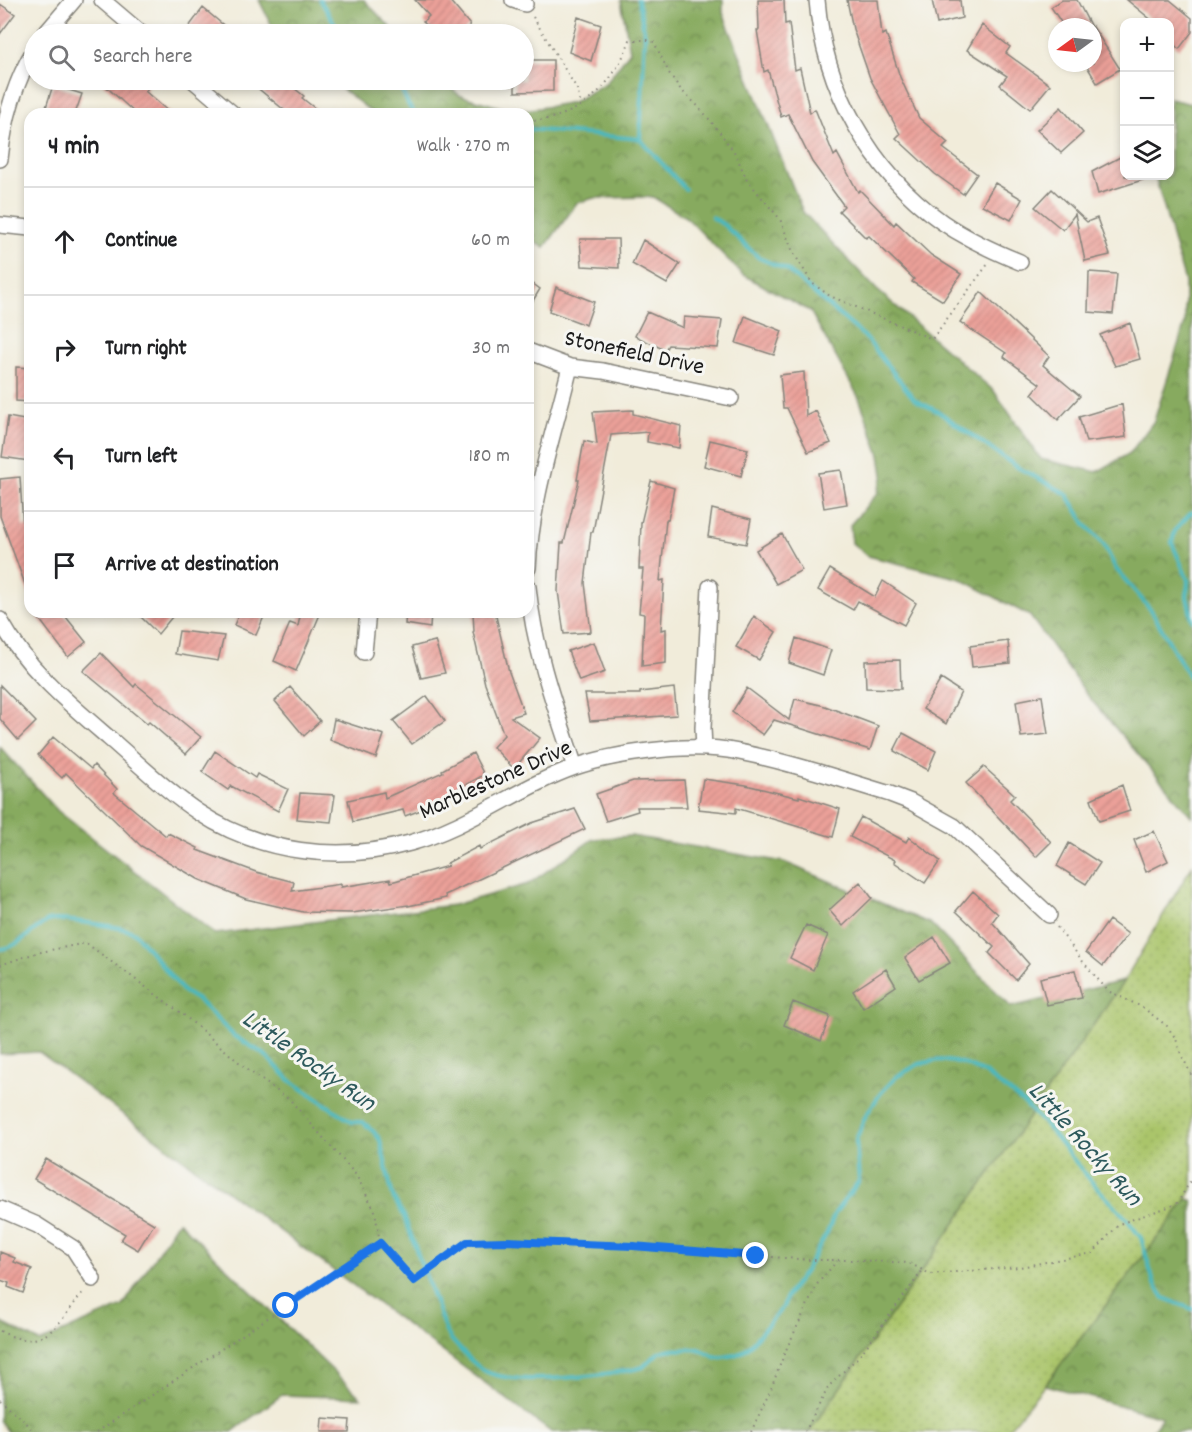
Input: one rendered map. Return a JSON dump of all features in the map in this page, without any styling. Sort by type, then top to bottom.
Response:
[{"type":"street","points":[[54,24],[74,0]]},
{"type":"street","points":[[102,0],[130,24]]},
{"type":"street","points":[[817,0],[824,46],[846,108],[868,145],[894,180],[941,221],[961,234],[1020,262]]},
{"type":"street","points":[[0,159],[8,112],[15,88],[24,70]]},
{"type":"street","points":[[205,90],[226,108]]},
{"type":"street","points":[[0,225],[24,227]]},
{"type":"street","name":"Stonefield Drive","points":[[534,353],[570,367],[603,371],[731,398]]},
{"type":"street","points":[[534,516],[570,367]]},
{"type":"street","points":[[704,748],[710,587]]},
{"type":"street","points":[[364,652],[367,618]]},
{"type":"street","points":[[531,618],[539,658],[575,767]]},
{"type":"street","name":"Marblestone Drive","points":[[0,620],[22,655],[53,689],[175,795],[221,825],[272,845],[300,851],[328,853],[358,853],[384,849],[413,842],[449,828],[575,767],[647,751],[704,748],[738,752],[890,794],[911,802],[954,826],[1049,915]]},
{"type":"street","points":[[0,1209],[37,1225],[73,1248],[93,1279]]},
{"type":"path","points":[[519,2],[534,24]]},
{"type":"path","points":[[534,24],[577,89],[581,106]]},
{"type":"path","points":[[534,121],[562,115],[581,106],[608,81],[624,57],[630,40],[650,40],[654,42],[669,73],[681,90],[718,130],[735,153],[747,180],[780,219],[793,252],[812,283],[830,296],[932,339],[997,252]]},
{"type":"path","points":[[1049,915],[1083,963],[1108,991],[1142,1007],[1167,1026],[1176,1039],[1192,1076]]},
{"type":"path","points":[[0,965],[36,953],[86,944],[185,1016],[248,1070],[291,1101],[356,1175],[375,1211],[380,1243],[414,1281],[467,1242],[506,1241],[633,1246],[777,1258],[909,1263],[930,1274],[1020,1267],[1093,1253],[1119,1224],[1177,1203],[1192,1178]]},
{"type":"path","points":[[97,1432],[380,1243]]},
{"type":"path","points":[[751,1432],[818,1283],[837,1260]]},
{"type":"path","points":[[805,1432],[828,1386],[860,1355],[923,1270]]},
{"type":"path","points":[[0,1331],[24,1340],[37,1340],[53,1331],[93,1279]]},
{"type":"path","points":[[0,1399],[36,1432]]},
{"type":"green space","points":[[259,0],[364,0],[387,24],[271,24]]},
{"type":"green space","points":[[621,0],[723,0],[723,13],[803,212],[876,289],[994,391],[1041,459],[1097,472],[1130,453],[1154,421],[1185,323],[1185,282],[1156,180],[1174,180],[1174,100],[1192,104],[1192,817],[1088,696],[1030,616],[961,579],[868,556],[852,543],[850,525],[877,494],[883,475],[880,455],[859,398],[810,311],[743,275],[687,218],[653,197],[594,198],[577,203],[545,247],[534,242],[534,109],[574,102],[607,82],[630,51]]},
{"type":"green space","points":[[344,90],[454,90],[459,95],[503,108],[366,108]]},
{"type":"green space","points":[[0,747],[58,811],[215,934],[454,905],[528,884],[593,839],[631,836],[784,862],[931,924],[1011,1007],[1124,981],[809,1432],[551,1432],[39,1052],[0,1054]]},
{"type":"green space","points":[[1192,866],[1192,1189],[1187,1199],[1045,1385],[1006,1432],[809,1432],[1124,981]]},
{"type":"green space","points":[[1187,1199],[1192,1200],[1192,1432],[1151,1432],[1162,1417],[1045,1385]]},
{"type":"green space","points":[[178,1221],[361,1398],[282,1395],[232,1432],[8,1432],[0,1421],[0,1322],[40,1342],[123,1306]]},
{"type":"building","points":[[415,0],[449,0],[469,24],[425,24],[423,22],[429,16]]},
{"type":"building","points":[[758,0],[784,0],[785,24],[789,23],[795,70],[800,68],[810,113],[815,109],[834,156],[837,153],[858,192],[860,190],[894,225],[896,222],[931,255],[961,274],[943,301],[912,282],[914,279],[869,236],[866,238],[839,211],[844,206],[812,162],[788,114],[781,117],[768,70],[764,72],[757,30],[759,30]]},
{"type":"building","points":[[847,0],[878,0],[882,35],[886,33],[900,77],[919,118],[948,143],[943,148],[977,174],[963,194],[935,174],[896,138],[900,134],[870,78],[853,29]]},
{"type":"building","points":[[932,0],[960,0],[962,18],[937,24]]},
{"type":"building","points":[[1062,0],[1077,0],[1086,18],[1058,18],[1051,7]]},
{"type":"building","points":[[1127,0],[1170,0],[1192,18],[1192,32],[1179,49],[1174,45],[1174,18],[1149,18]]},
{"type":"building","points":[[0,4],[15,14],[0,34]]},
{"type":"building","points":[[203,8],[222,24],[191,24]]},
{"type":"building","points":[[578,17],[601,25],[591,61],[569,52]]},
{"type":"building","points":[[982,25],[1010,47],[1006,53],[1050,85],[1030,109],[1000,85],[1007,76],[967,50]]},
{"type":"building","points":[[1102,41],[1120,69],[1097,83],[1090,72],[1102,72]]},
{"type":"building","points":[[534,60],[553,60],[553,91],[515,92],[515,90],[534,90]]},
{"type":"building","points":[[51,90],[69,90],[82,94],[77,108],[46,108]]},
{"type":"building","points":[[110,90],[146,90],[164,108],[129,108]]},
{"type":"building","points":[[260,90],[296,90],[314,108],[282,108]]},
{"type":"building","points":[[1061,107],[1083,133],[1061,153],[1037,130]]},
{"type":"building","points":[[1120,157],[1120,180],[1143,180],[1098,194],[1092,172]]},
{"type":"building","points":[[995,183],[1022,199],[1011,220],[982,205]]},
{"type":"building","points":[[1052,189],[1087,222],[1097,218],[1110,255],[1085,261],[1075,214],[1063,230],[1035,207]]},
{"type":"building","points":[[580,239],[618,239],[619,268],[582,266]]},
{"type":"building","points":[[643,240],[680,264],[667,284],[632,264]]},
{"type":"building","points":[[1089,272],[1117,274],[1113,314],[1088,312]]},
{"type":"building","points":[[534,284],[540,289],[534,299]]},
{"type":"building","points":[[556,287],[594,302],[586,325],[549,311]]},
{"type":"building","points":[[981,292],[1049,356],[1043,365],[1080,396],[1058,420],[1032,394],[1040,384],[1004,357],[1006,353],[960,322]]},
{"type":"building","points":[[647,312],[683,328],[684,317],[722,320],[718,348],[668,345],[665,350],[635,336]]},
{"type":"building","points":[[745,316],[782,331],[774,355],[736,343]]},
{"type":"building","points":[[1130,323],[1140,359],[1115,366],[1100,335]]},
{"type":"building","points":[[16,367],[24,368],[24,402],[16,401]]},
{"type":"building","points":[[804,372],[806,416],[816,411],[831,443],[808,452],[787,408],[783,408],[780,375]]},
{"type":"building","points":[[1122,404],[1126,437],[1086,442],[1079,417]]},
{"type":"building","points":[[633,410],[633,414],[681,426],[679,448],[647,442],[648,432],[611,435],[593,532],[591,532],[585,583],[591,632],[564,634],[558,591],[561,543],[564,543],[579,480],[577,480],[584,441],[597,444],[593,412]]},
{"type":"building","points":[[8,417],[24,420],[24,460],[2,457]]},
{"type":"building","points":[[710,440],[748,449],[741,476],[704,466]]},
{"type":"building","points":[[841,470],[847,504],[824,508],[818,473]]},
{"type":"building","points":[[20,477],[24,527],[24,581],[0,516],[0,479]]},
{"type":"building","points":[[651,481],[674,488],[668,520],[666,520],[660,581],[664,580],[661,630],[666,629],[666,663],[642,666],[644,614],[639,613],[643,569],[639,569],[641,523]]},
{"type":"building","points":[[712,509],[751,519],[746,544],[708,537]]},
{"type":"building","points":[[782,534],[802,570],[776,584],[756,550]]},
{"type":"building","points":[[830,569],[875,597],[883,581],[916,603],[904,625],[858,601],[853,610],[818,590]]},
{"type":"building","points":[[754,616],[776,632],[759,660],[736,647]]},
{"type":"building","points":[[39,618],[67,618],[86,642],[68,657]]},
{"type":"building","points":[[142,618],[171,618],[158,634]]},
{"type":"building","points":[[237,618],[263,618],[256,635],[234,625]]},
{"type":"building","points":[[300,618],[318,618],[296,671],[274,661],[290,623],[298,626]]},
{"type":"building","points":[[406,618],[431,618],[430,628],[405,624]]},
{"type":"building","points":[[473,618],[496,618],[509,672],[524,713],[511,717],[540,738],[514,769],[493,747],[504,735],[485,684]]},
{"type":"building","points":[[179,631],[224,636],[218,661],[175,654]]},
{"type":"building","points":[[796,638],[831,650],[823,675],[789,663]]},
{"type":"building","points":[[435,641],[445,673],[421,678],[412,647]]},
{"type":"building","points":[[1008,641],[1010,663],[972,667],[970,646]]},
{"type":"building","points":[[594,642],[605,672],[579,681],[568,651]]},
{"type":"building","points":[[101,653],[134,687],[136,684],[201,737],[186,754],[83,671]]},
{"type":"building","points":[[900,660],[901,689],[866,688],[865,661]]},
{"type":"building","points":[[941,679],[961,692],[946,724],[923,709]]},
{"type":"building","points":[[0,685],[36,722],[18,740],[0,719]]},
{"type":"building","points":[[290,687],[320,721],[304,736],[275,701]]},
{"type":"building","points":[[674,688],[677,715],[590,721],[585,694],[640,694],[640,692]]},
{"type":"building","points":[[747,688],[789,720],[795,699],[825,706],[878,726],[870,750],[774,720],[763,735],[732,712]]},
{"type":"building","points":[[427,696],[445,721],[412,744],[393,721]]},
{"type":"building","points":[[1042,696],[1048,734],[1021,737],[1016,701]]},
{"type":"building","points":[[334,719],[384,735],[376,758],[330,740]]},
{"type":"building","points":[[903,733],[936,751],[928,770],[894,751]]},
{"type":"building","points":[[53,737],[91,769],[94,765],[117,789],[114,793],[166,836],[168,833],[198,848],[197,850],[256,872],[294,882],[292,891],[341,884],[341,887],[390,879],[391,882],[448,866],[447,863],[479,846],[480,849],[532,823],[575,809],[585,829],[445,895],[446,898],[408,906],[352,913],[303,912],[246,899],[198,879],[141,846],[66,773],[62,778],[38,755]]},
{"type":"building","points":[[215,751],[255,778],[257,774],[288,789],[278,811],[231,786],[228,790],[202,772]]},
{"type":"building","points":[[473,753],[484,775],[441,798],[442,802],[405,816],[403,810],[353,822],[348,800],[384,792],[385,798],[443,772],[442,770]]},
{"type":"building","points":[[984,767],[1015,795],[1010,800],[1051,842],[1036,857],[966,783]]},
{"type":"building","points":[[703,779],[746,785],[799,798],[799,796],[840,809],[833,837],[736,808],[736,813],[698,809]]},
{"type":"building","points":[[684,780],[687,807],[637,807],[638,811],[606,821],[596,794],[633,781]]},
{"type":"building","points":[[1122,785],[1130,811],[1099,821],[1091,799]]},
{"type":"building","points":[[300,793],[335,795],[331,822],[297,819]]},
{"type":"building","points":[[861,817],[906,842],[909,837],[940,861],[925,883],[894,862],[895,860],[850,837]]},
{"type":"building","points":[[1154,831],[1168,861],[1146,872],[1134,840]]},
{"type":"building","points":[[1069,843],[1100,863],[1086,884],[1057,866]]},
{"type":"building","points":[[860,882],[872,898],[843,926],[829,910]]},
{"type":"building","points":[[973,891],[998,914],[992,922],[1029,964],[1016,980],[989,953],[994,947],[956,911]]},
{"type":"building","points":[[1109,920],[1128,934],[1103,966],[1086,952]]},
{"type":"building","points":[[806,925],[828,935],[813,970],[790,958]]},
{"type":"building","points":[[934,937],[950,963],[919,980],[905,958]]},
{"type":"building","points":[[886,969],[896,986],[863,1008],[853,991]]},
{"type":"building","points":[[1075,970],[1082,998],[1047,1005],[1040,978]]},
{"type":"building","points":[[793,1002],[830,1016],[821,1041],[784,1025]]},
{"type":"building","points":[[46,1159],[154,1224],[138,1250],[121,1240],[125,1234],[34,1179]]},
{"type":"building","points":[[0,1252],[15,1258],[14,1262],[32,1269],[23,1293],[8,1287],[9,1283],[0,1280]]},
{"type":"building","points":[[322,1418],[350,1420],[349,1432],[321,1432]]},
{"type":"waterway","points":[[320,0],[335,24]]},
{"type":"waterway","points":[[638,0],[645,35],[640,139]]},
{"type":"waterway","points":[[402,90],[410,108]]},
{"type":"waterway","points":[[534,130],[640,139],[685,189]]},
{"type":"waterway","points":[[712,217],[724,225],[759,258],[787,270],[865,337],[915,400],[939,412],[1017,467],[1067,494],[1086,525],[1104,545],[1116,569],[1151,610],[1192,682]]},
{"type":"waterway","points":[[1192,512],[1175,530],[1172,543],[1188,580],[1187,596],[1192,620]]},
{"type":"waterway","name":"Little Rocky Run","points":[[0,949],[19,942],[42,924],[54,920],[77,921],[135,933],[184,992],[199,1001],[234,1036],[264,1054],[291,1081],[352,1122],[363,1122],[380,1140],[393,1197],[404,1216],[446,1332],[475,1364],[498,1376],[559,1378],[636,1369],[643,1367],[658,1353],[666,1350],[699,1349],[717,1358],[742,1352],[783,1307],[787,1296],[827,1233],[835,1213],[859,1181],[856,1140],[865,1117],[880,1094],[896,1077],[919,1064],[939,1060],[962,1063],[985,1073],[1025,1104],[1050,1130],[1141,1238],[1154,1283],[1164,1298],[1192,1309]]},
{"type":"route","points":[[286,1306],[380,1243],[414,1281],[467,1242],[506,1241],[633,1246],[756,1256]]}]
